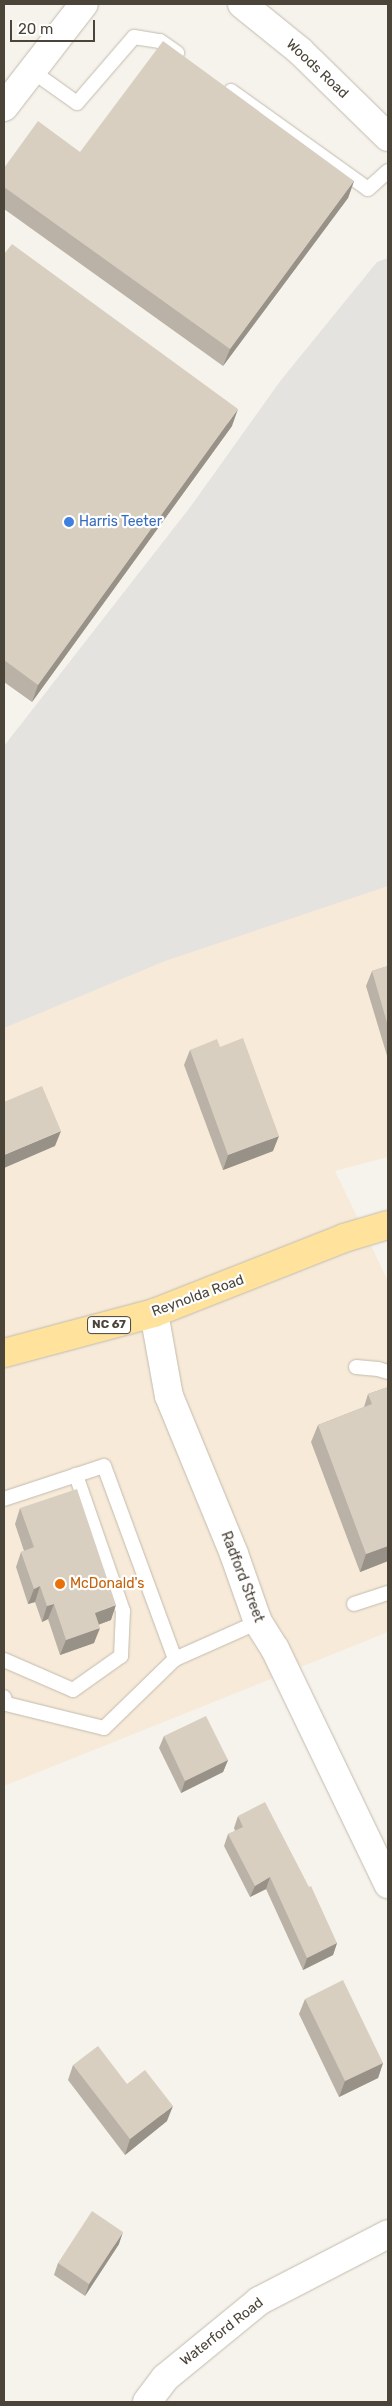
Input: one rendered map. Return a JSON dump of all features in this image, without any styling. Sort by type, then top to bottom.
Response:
[{"type":"main road","name":"Reynolda Road","points":[[4,1353],[154,1313],[238,1282],[344,1238],[388,1226]]},
{"type":"street","points":[[4,107],[84,4]]},
{"type":"street","name":"Woods Road","points":[[242,4],[300,51],[388,137]]},
{"type":"street","name":"Radford Street","points":[[154,1313],[169,1396],[234,1554],[258,1622],[275,1649],[388,1884]]},
{"type":"street","name":"Waterford Road","points":[[147,2402],[165,2378],[259,2301],[388,2234]]},
{"type":"lane","points":[[32,71],[77,103],[134,37],[160,40],[192,63]]},
{"type":"lane","points":[[216,80],[368,188],[388,171]]},
{"type":"lane","points":[[356,1367],[388,1372]]},
{"type":"lane","points":[[4,1499],[104,1466],[175,1660]]},
{"type":"lane","points":[[4,1660],[73,1690],[121,1656],[123,1611],[76,1475]]},
{"type":"lane","points":[[354,1604],[388,1593]]},
{"type":"lane","points":[[4,1696],[6,1704],[104,1728],[175,1660],[258,1622]]},
{"type":"shaded area","points":[[388,258],[388,886],[165,961],[4,1028],[4,746],[191,506],[281,380],[377,262]]},
{"type":"shaded area","points":[[388,770],[388,1157],[335,1171],[388,1281],[388,1632],[4,1786],[4,925]]},
{"type":"building","points":[[163,41],[354,181],[230,349],[4,187],[4,168],[38,121],[80,152]]},
{"type":"building","points":[[12,244],[238,409],[38,685],[4,660],[4,254]]},
{"type":"building","points":[[388,966],[388,1026],[372,971]]},
{"type":"building","points":[[243,1038],[279,1136],[228,1155],[190,1050],[217,1039],[220,1047]]},
{"type":"building","points":[[42,1086],[61,1131],[4,1155],[4,1102]]},
{"type":"building","points":[[388,1387],[388,1546],[366,1554],[318,1425],[372,1404],[368,1394]]},
{"type":"building","name":"McDonald's","points":[[77,1489],[116,1605],[95,1613],[100,1628],[66,1640],[54,1604],[47,1606],[40,1586],[34,1589],[21,1552],[34,1547],[20,1508]]},
{"type":"building","points":[[206,1716],[228,1760],[185,1781],[164,1736]]},
{"type":"building","points":[[265,1802],[309,1887],[311,1886],[337,1943],[307,1958],[270,1877],[255,1886],[228,1834],[243,1827],[238,1816]]},
{"type":"building","points":[[343,1980],[383,2063],[345,2081],[305,1999]]},
{"type":"building","points":[[98,2046],[127,2084],[145,2070],[173,2106],[130,2139],[73,2065]]},
{"type":"building","points":[[92,2211],[123,2232],[89,2284],[58,2263]]},
{"type":"place","name":"Harris Teeter","points":[[69,522]]},
{"type":"place","name":"McDonald's","points":[[60,1584]]}]
